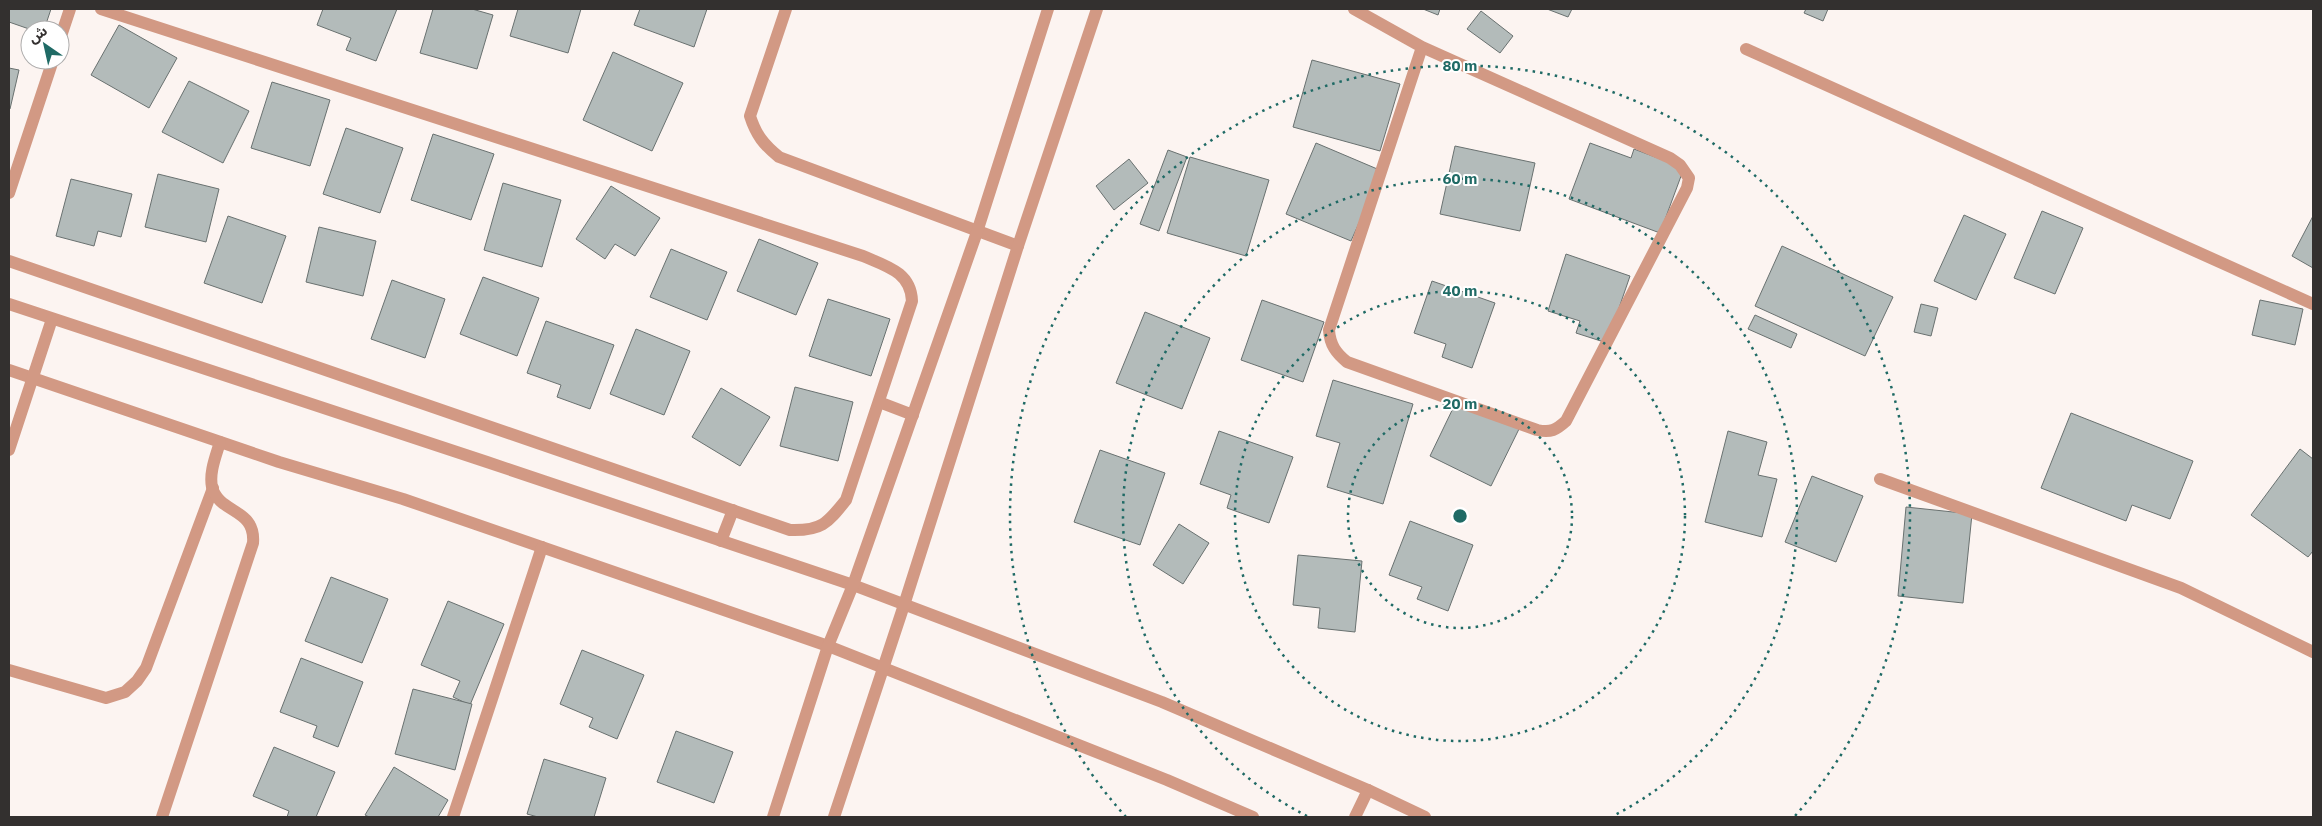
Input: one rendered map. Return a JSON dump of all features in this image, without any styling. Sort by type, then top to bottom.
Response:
[{"type":"street","points":[[9,261],[790,530],[811,530],[830,520],[846,500],[912,301],[911,287],[903,277],[890,268],[853,253],[101,9]]},
{"type":"street","points":[[786,9],[750,116],[755,131],[763,144],[779,157],[1018,246]]},
{"type":"street","points":[[773,817],[828,646],[852,586],[978,232],[1048,9]]},
{"type":"street","points":[[834,817],[904,606],[1018,246],[1097,9]]},
{"type":"street","points":[[1354,9],[1422,47],[1670,158],[1680,166],[1689,178],[1687,188],[1566,421],[1557,430],[1548,432],[1537,430],[1347,362],[1336,353],[1330,341],[1329,330],[1422,47]]},
{"type":"street","points":[[1746,49],[2313,304]]},
{"type":"street","points":[[9,194],[50,70]]},
{"type":"street","points":[[9,304],[852,586],[1162,702],[1368,790],[1425,817]]},
{"type":"street","points":[[9,450],[52,319]]},
{"type":"street","points":[[9,370],[279,462],[403,499],[828,646],[1167,780],[1253,817]]},
{"type":"street","points":[[879,402],[913,415]]},
{"type":"street","points":[[9,670],[106,698],[125,692],[137,681],[146,668],[212,488],[211,474],[220,442]]},
{"type":"street","points":[[1880,479],[2181,588],[2313,652]]},
{"type":"street","points":[[162,817],[253,543],[254,531],[250,522],[218,497],[212,488]]},
{"type":"street","points":[[721,541],[733,510]]},
{"type":"street","points":[[453,817],[542,547]]},
{"type":"street","points":[[1355,817],[1368,790]]},
{"type":"building","points":[[9,9],[51,9],[47,20],[20,20],[20,26],[9,22]]},
{"type":"building","points":[[323,9],[397,9],[376,61],[346,50],[351,38],[317,25]]},
{"type":"building","points":[[433,9],[472,9],[493,15],[477,69],[420,53]]},
{"type":"building","points":[[518,9],[581,9],[568,53],[510,36]]},
{"type":"building","points":[[640,9],[707,9],[694,47],[634,25]]},
{"type":"building","points":[[1423,9],[1440,9],[1438,15]]},
{"type":"building","points":[[1547,9],[1572,9],[1568,17]]},
{"type":"building","points":[[1806,9],[1828,9],[1823,21],[1804,13]]},
{"type":"building","points":[[1481,11],[1513,36],[1500,53],[1467,29]]},
{"type":"building","points":[[119,25],[177,58],[149,108],[91,75]]},
{"type":"building","points":[[613,52],[683,83],[652,151],[583,120]]},
{"type":"building","points":[[1312,60],[1400,84],[1380,151],[1293,127]]},
{"type":"building","points":[[9,68],[19,70],[10,109],[9,109]]},
{"type":"building","points":[[189,81],[249,111],[223,163],[162,132]]},
{"type":"building","points":[[272,82],[330,100],[310,166],[251,148]]},
{"type":"building","points":[[346,128],[403,148],[380,213],[323,194]]},
{"type":"building","points":[[433,134],[494,154],[471,220],[411,200]]},
{"type":"building","points":[[1316,143],[1382,171],[1351,241],[1286,214]]},
{"type":"building","points":[[1590,143],[1631,158],[1634,149],[1684,168],[1660,233],[1569,199]]},
{"type":"building","points":[[1455,146],[1535,163],[1520,231],[1440,214]]},
{"type":"building","points":[[1168,150],[1187,157],[1159,231],[1140,224]]},
{"type":"building","points":[[1190,157],[1269,180],[1246,256],[1167,233]]},
{"type":"building","points":[[1129,159],[1148,183],[1114,210],[1096,186]]},
{"type":"building","points":[[158,174],[219,189],[206,242],[145,227]]},
{"type":"building","points":[[71,179],[132,194],[121,237],[98,231],[94,246],[56,236]]},
{"type":"building","points":[[503,183],[561,200],[542,267],[484,250]]},
{"type":"building","points":[[611,186],[660,218],[635,256],[615,244],[605,259],[576,239]]},
{"type":"building","points":[[2042,211],[2083,228],[2055,294],[2014,278]]},
{"type":"building","points":[[1964,215],[2006,234],[1976,300],[1934,281]]},
{"type":"building","points":[[228,216],[286,236],[262,303],[204,283]]},
{"type":"building","points":[[2313,216],[2313,268],[2292,256]]},
{"type":"building","points":[[319,227],[376,241],[363,296],[306,282]]},
{"type":"building","points":[[759,239],[818,263],[796,315],[737,291]]},
{"type":"building","points":[[1782,246],[1893,297],[1865,356],[1755,306]]},
{"type":"building","points":[[671,249],[727,272],[707,320],[650,297]]},
{"type":"building","points":[[1566,254],[1630,276],[1607,343],[1576,333],[1580,321],[1548,311]]},
{"type":"building","points":[[483,277],[539,298],[517,356],[460,334]]},
{"type":"building","points":[[392,280],[445,299],[425,358],[371,339]]},
{"type":"building","points":[[1432,281],[1495,303],[1472,368],[1442,357],[1446,344],[1414,333]]},
{"type":"building","points":[[828,299],[890,319],[871,376],[809,356]]},
{"type":"building","points":[[1262,300],[1324,322],[1303,382],[1241,360]]},
{"type":"building","points":[[2260,300],[2303,309],[2295,345],[2252,335]]},
{"type":"building","points":[[1921,304],[1938,308],[1931,336],[1914,332]]},
{"type":"building","points":[[1145,312],[1210,338],[1182,409],[1116,383]]},
{"type":"building","points":[[1755,315],[1797,334],[1791,348],[1748,329]]},
{"type":"building","points":[[546,321],[614,345],[590,409],[557,397],[561,385],[527,373]]},
{"type":"building","points":[[636,329],[690,351],[664,415],[610,394]]},
{"type":"building","points":[[1333,380],[1413,404],[1383,504],[1327,487],[1340,443],[1316,436]]},
{"type":"building","points":[[795,387],[853,402],[838,461],[780,446]]},
{"type":"building","points":[[721,388],[770,417],[740,466],[692,437]]},
{"type":"building","points":[[1457,400],[1519,429],[1491,486],[1430,456]]},
{"type":"building","points":[[2071,413],[2193,461],[2170,519],[2132,505],[2126,521],[2041,488]]},
{"type":"building","points":[[1219,431],[1293,457],[1269,523],[1227,508],[1231,495],[1200,484]]},
{"type":"building","points":[[1728,431],[1767,442],[1758,475],[1777,479],[1762,537],[1705,522]]},
{"type":"building","points":[[2300,449],[2313,459],[2313,551],[2308,557],[2251,515]]},
{"type":"building","points":[[1100,450],[1165,473],[1140,545],[1074,522]]},
{"type":"building","points":[[1812,476],[1863,496],[1836,562],[1785,542]]},
{"type":"building","points":[[1906,507],[1972,514],[1963,603],[1898,596]]},
{"type":"building","points":[[1410,521],[1473,545],[1448,611],[1417,599],[1422,587],[1389,575]]},
{"type":"building","points":[[1179,524],[1209,543],[1183,584],[1153,565]]},
{"type":"building","points":[[1298,555],[1362,561],[1355,632],[1318,628],[1320,608],[1293,605]]},
{"type":"building","points":[[331,577],[388,599],[362,663],[305,641]]},
{"type":"building","points":[[448,601],[504,624],[470,705],[453,697],[460,681],[421,665]]},
{"type":"building","points":[[582,650],[644,675],[617,739],[589,727],[593,718],[560,704]]},
{"type":"building","points":[[301,658],[363,682],[338,747],[313,737],[317,726],[280,712]]},
{"type":"building","points":[[413,689],[472,704],[455,770],[395,754]]},
{"type":"building","points":[[676,731],[733,752],[714,803],[657,782]]},
{"type":"building","points":[[274,747],[335,772],[316,817],[287,817],[289,811],[253,796]]},
{"type":"building","points":[[544,759],[606,778],[594,817],[538,817],[527,814]]},
{"type":"building","points":[[394,767],[448,800],[438,817],[369,817],[365,815]]}]
